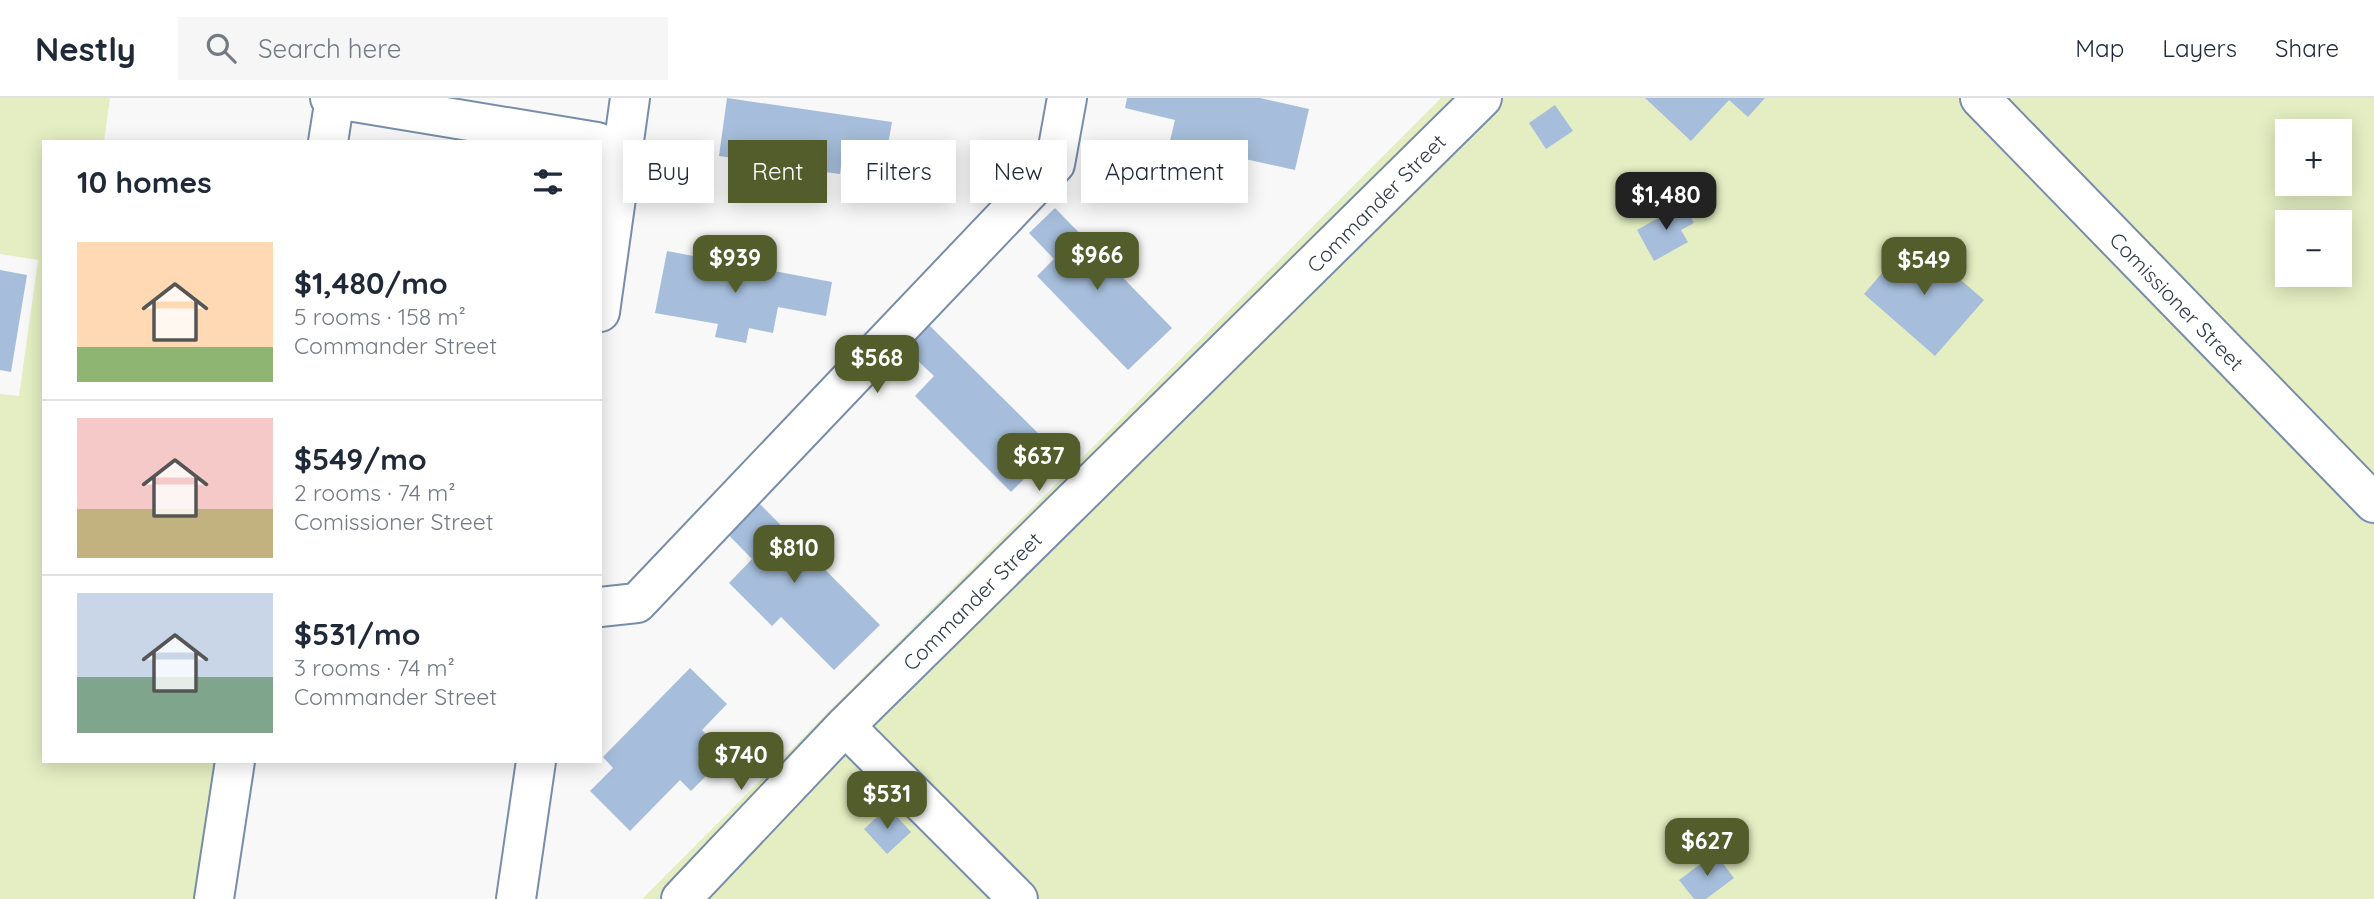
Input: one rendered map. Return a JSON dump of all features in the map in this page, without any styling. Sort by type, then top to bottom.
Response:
[{"type":"street","points":[[328,140],[333,98],[589,140]]},
{"type":"street","points":[[602,264],[607,143],[630,98]]},
{"type":"street","points":[[602,607],[637,603],[1055,164],[1067,98]]},
{"type":"street","name":"Commander Street","points":[[681,899],[845,726],[1482,98]]},
{"type":"street","name":"Comissioner Street","points":[[1980,98],[2374,503]]},
{"type":"street","points":[[845,726],[1018,899]]},
{"type":"street","points":[[214,899],[235,763]]},
{"type":"street","points":[[516,899],[537,763]]},
{"type":"green space","points":[[0,98],[110,98],[104,140],[42,140],[42,763],[220,763],[201,899],[0,899],[0,394],[19,396],[38,260],[0,254]]},
{"type":"green space","points":[[1441,98],[2374,98],[2374,899],[642,899]]},
{"type":"building","points":[[727,98],[892,122],[889,140],[841,140],[840,174],[827,172],[827,140],[728,140],[728,157],[719,156]]},
{"type":"building","points":[[1127,98],[1260,98],[1309,109],[1295,170],[1248,160],[1248,140],[1170,140],[1175,120],[1125,108]]},
{"type":"building","points":[[1645,98],[1765,98],[1748,117],[1729,100],[1691,141]]},
{"type":"building","points":[[1555,105],[1573,131],[1546,149],[1529,123]]},
{"type":"building","points":[[1683,204],[1694,223],[1681,230],[1688,242],[1654,261],[1637,230]]},
{"type":"building","points":[[1055,208],[1172,328],[1128,370],[1037,276],[1054,259],[1029,233]]},
{"type":"building","points":[[1912,238],[1984,300],[1935,356],[1864,294]]},
{"type":"building","points":[[667,251],[832,282],[826,316],[778,307],[773,333],[749,328],[746,343],[715,337],[718,324],[655,313]]},
{"type":"building","points":[[0,270],[27,275],[11,372],[0,370]]},
{"type":"building","points":[[927,323],[1054,449],[1011,492],[915,396],[934,376],[903,347]]},
{"type":"building","points":[[748,492],[880,625],[834,670],[781,617],[772,626],[729,583],[752,559],[717,523]]},
{"type":"building","points":[[690,668],[727,704],[702,730],[714,742],[698,758],[711,771],[691,791],[680,780],[630,831],[590,791],[613,768],[603,757]]},
{"type":"building","points":[[888,807],[911,832],[887,854],[864,829]]},
{"type":"building","points":[[1715,853],[1734,878],[1706,899],[1694,899],[1679,880]]}]
